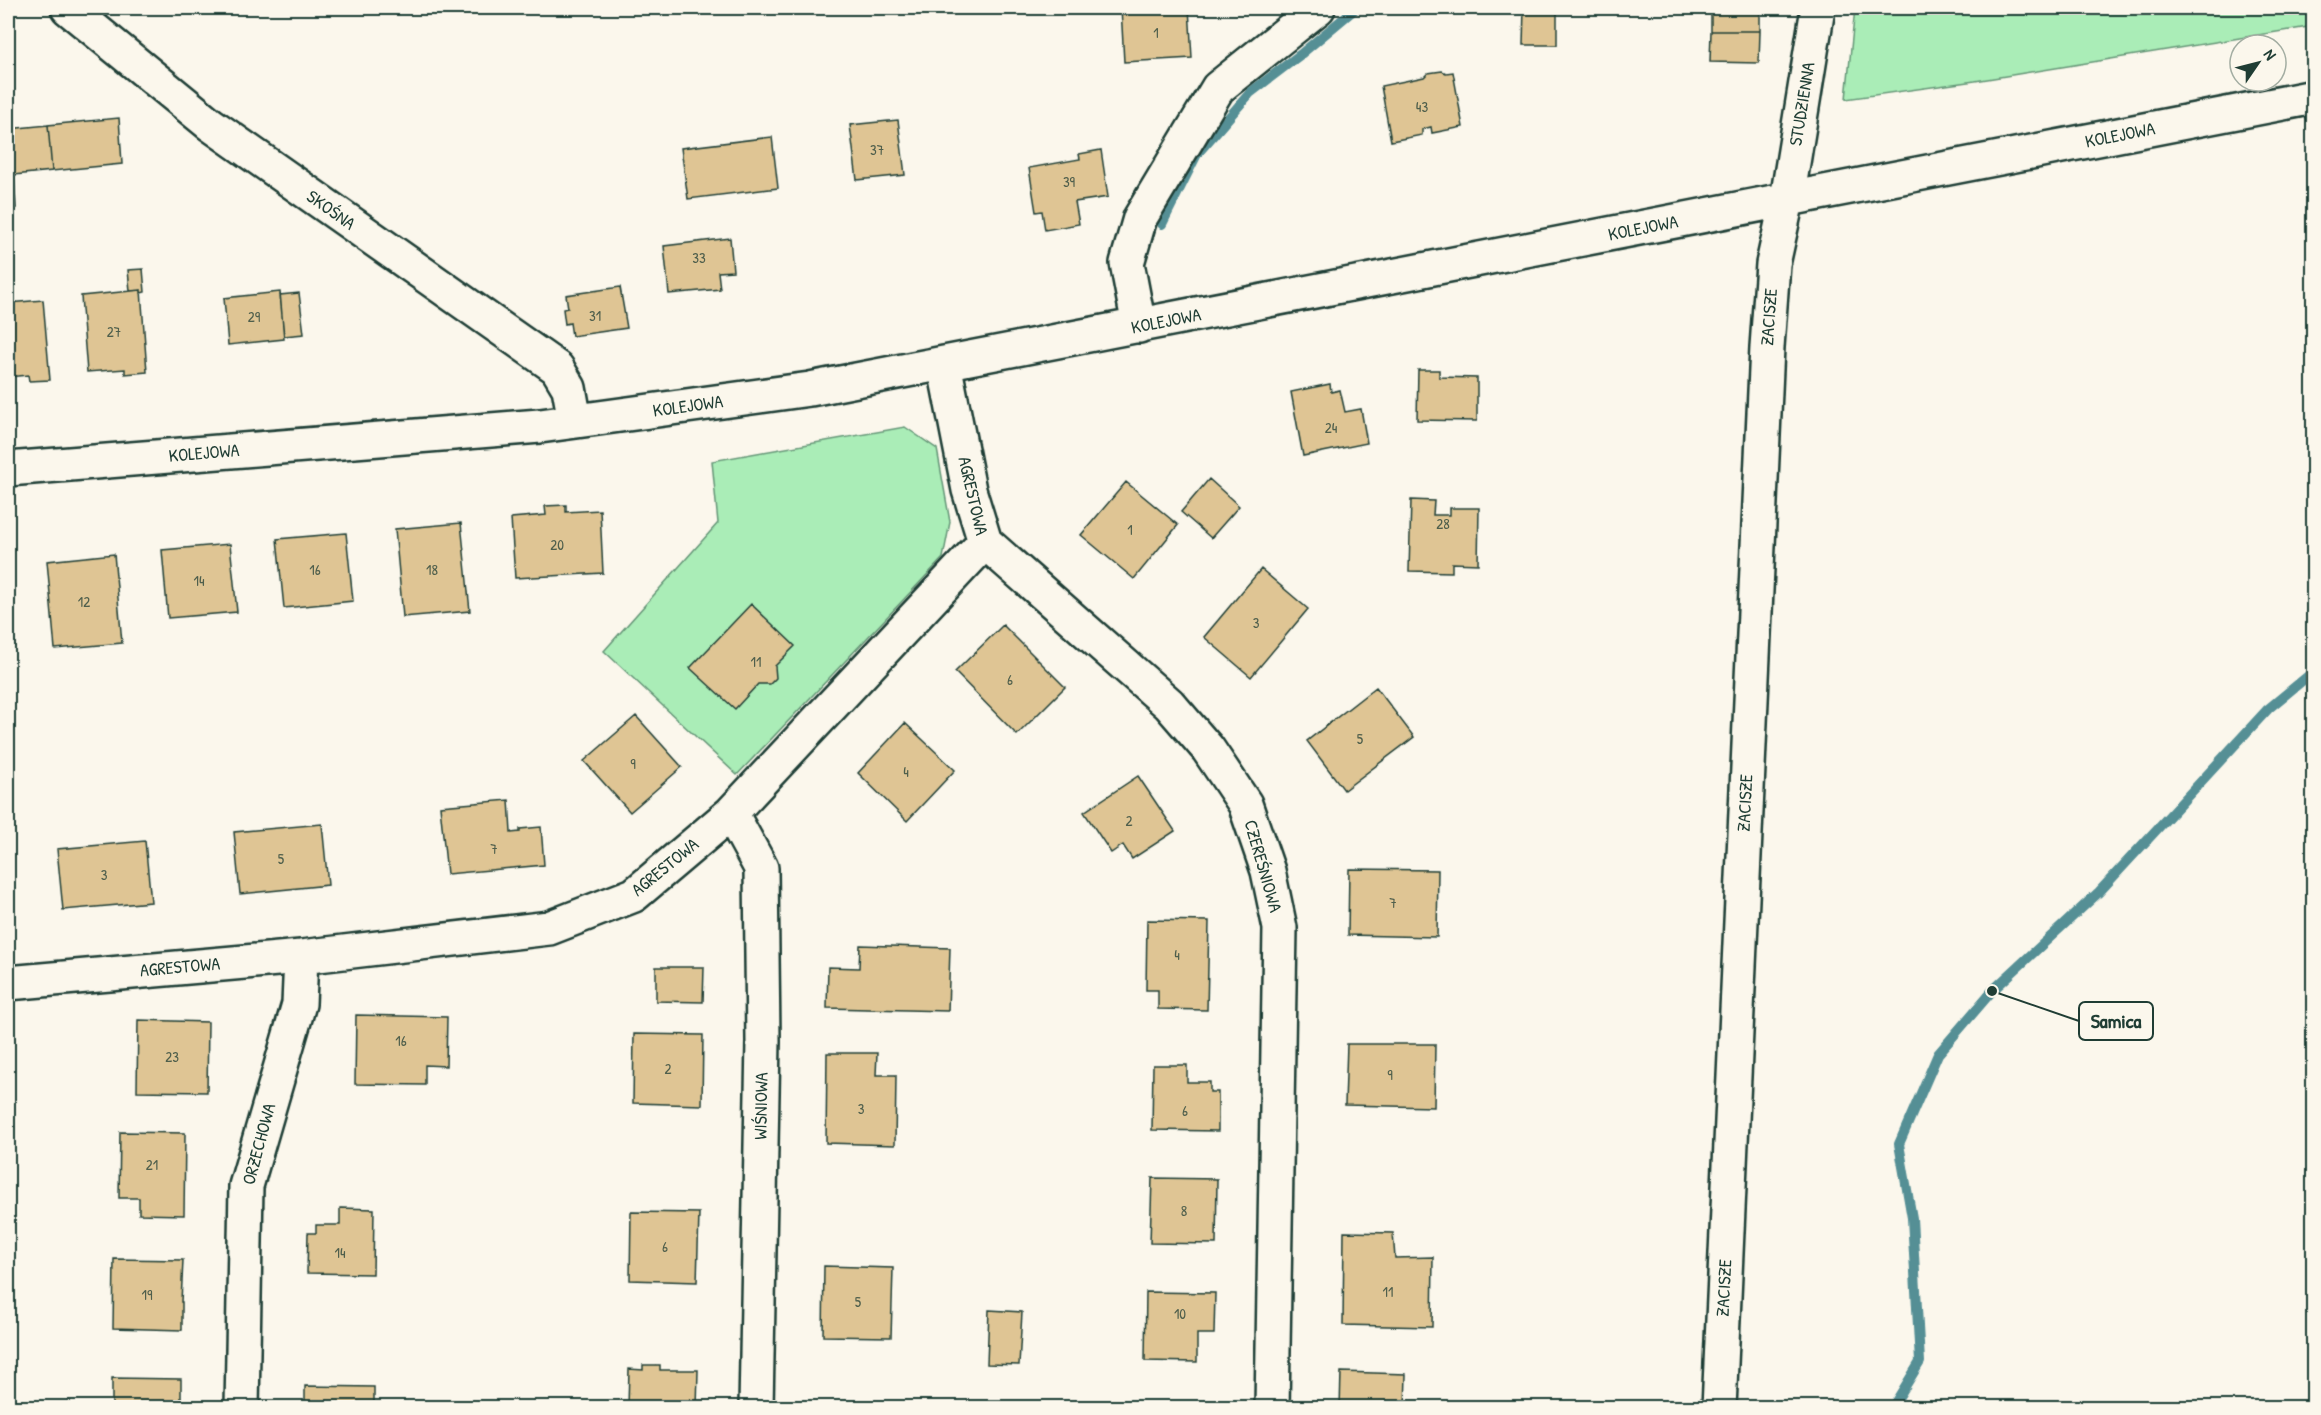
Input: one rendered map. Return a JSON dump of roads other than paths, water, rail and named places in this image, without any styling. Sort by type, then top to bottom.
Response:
[{"type":"street","name":"SKOŚNA","points":[[68,8],[210,124],[558,368],[569,388],[575,421]]},
{"type":"street","points":[[1139,326],[1127,262],[1140,218],[1218,88],[1318,8]]},
{"type":"street","name":"STUDZIENNA","points":[[1787,200],[1818,8]]},
{"type":"street","name":"KOLEJOWA","points":[[8,469],[540,426],[810,389],[2313,97]]},
{"type":"street","name":"ZACISZE","points":[[1719,1407],[1767,347],[1773,264],[1787,200]]},
{"type":"street","name":"AGRESTOWA","points":[[8,983],[301,957],[549,928],[634,895],[731,813],[985,543],[969,490],[944,363]]},
{"type":"street","name":"CZEREŚNIOWA","points":[[985,543],[1169,704],[1208,749],[1245,804],[1268,871],[1280,928],[1272,1407]]},
{"type":"street","name":"WIŚNIOWA","points":[[731,813],[761,868],[763,1041],[756,1407]]},
{"type":"street","name":"ORZECHOWA","points":[[242,1407],[246,1186],[299,1004],[301,957]]},
{"type":"waterway","points":[[1162,224],[1197,154],[1250,93],[1356,8]]},
{"type":"waterway","points":[[1892,1408],[1920,1362],[1912,1218],[1899,1144],[1938,1054],[1992,991],[2099,892],[2268,709],[2314,671]]},
{"type":"place","name":"Samica","points":[[1992,991]]}]
